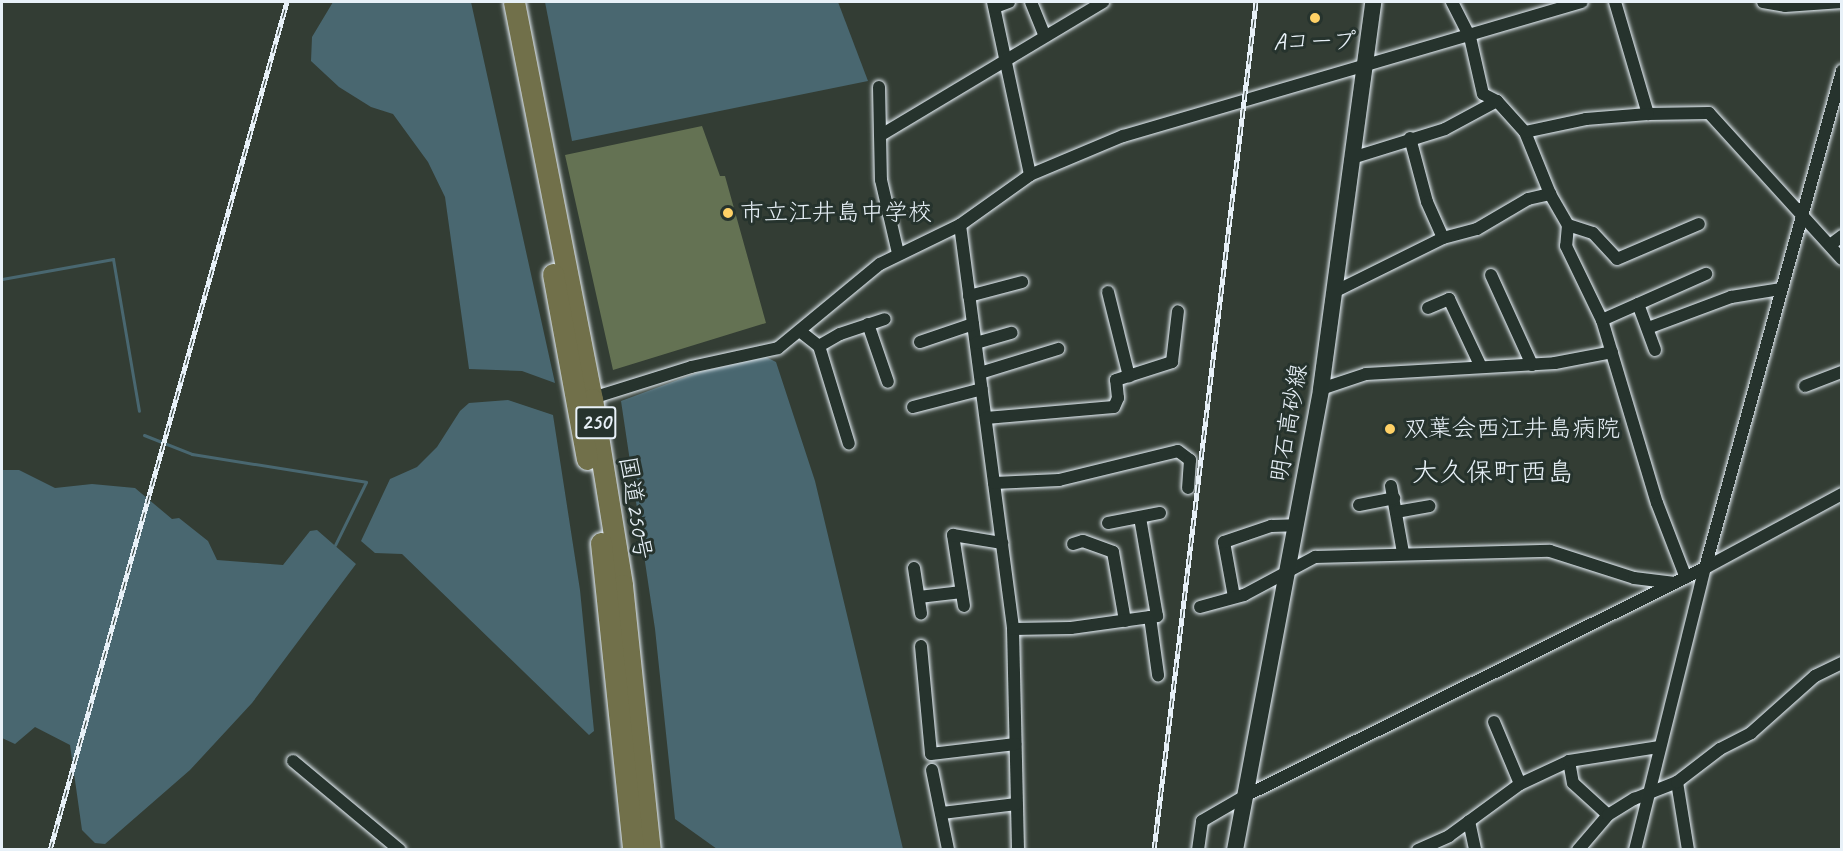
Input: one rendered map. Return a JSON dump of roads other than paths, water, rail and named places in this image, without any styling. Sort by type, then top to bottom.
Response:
[{"type":"highway","name":"国道250号","points":[[502,2],[622,585],[650,849]]},
{"type":"highway","name":"国道250号","points":[[514,2],[584,401],[614,637],[633,849]]},
{"type":"main road","name":"明石高砂線","points":[[1235,849],[1321,388],[1373,2]]},
{"type":"street","points":[[1010,2],[994,4],[1030,175]]},
{"type":"street","points":[[1031,2],[1045,36]]},
{"type":"street","points":[[881,135],[1103,2]]},
{"type":"street","points":[[1452,2],[1470,37],[1483,94],[1497,101],[1525,132],[1550,194],[1568,225],[1566,246],[1602,320],[1680,580]]},
{"type":"street","points":[[584,401],[691,367],[778,348],[898,253],[960,225],[1030,175],[1123,136],[1470,37],[1582,2]]},
{"type":"street","points":[[1615,2],[1648,114]]},
{"type":"street","points":[[1763,2],[1785,6],[1842,2]]},
{"type":"street","points":[[1635,849],[1658,747],[1705,568],[1842,71]]},
{"type":"street","points":[[879,87],[881,180],[898,253]]},
{"type":"street","points":[[1352,158],[1444,129],[1497,101]]},
{"type":"street","points":[[1525,132],[1587,119],[1648,114],[1709,113],[1842,259]]},
{"type":"street","points":[[1410,138],[1427,202],[1443,238]]},
{"type":"street","points":[[1334,292],[1443,238],[1477,229],[1528,199],[1550,194]]},
{"type":"street","points":[[1568,225],[1593,233],[1617,259],[1699,224]]},
{"type":"street","points":[[960,225],[1013,629],[1018,849]]},
{"type":"street","points":[[1830,245],[1842,236]]},
{"type":"street","points":[[1602,320],[1706,274]]},
{"type":"street","points":[[1491,275],[1532,365]]},
{"type":"street","points":[[969,296],[1022,282]]},
{"type":"street","points":[[1648,328],[1731,297],[1781,290]]},
{"type":"street","points":[[1108,292],[1129,376]]},
{"type":"street","points":[[1428,308],[1449,299],[1481,367]]},
{"type":"street","points":[[1638,304],[1655,350]]},
{"type":"street","points":[[986,418],[1114,407],[1118,398],[1116,380],[1172,362],[1178,311]]},
{"type":"street","points":[[819,346],[868,324],[885,319]]},
{"type":"street","points":[[868,324],[888,382]]},
{"type":"street","points":[[920,342],[973,324]]},
{"type":"street","points":[[801,332],[819,346],[849,444]]},
{"type":"street","points":[[976,343],[1012,333]]},
{"type":"street","points":[[980,373],[1058,349]]},
{"type":"street","points":[[1321,388],[1366,375],[1532,365],[1612,352]]},
{"type":"street","points":[[1805,386],[1842,372]]},
{"type":"street","points":[[912,407],[982,389]]},
{"type":"street","points":[[994,483],[1059,480],[1178,451],[1190,460],[1188,488]]},
{"type":"street","points":[[1359,505],[1393,492],[1403,553]]},
{"type":"street","points":[[1198,849],[1202,821],[1245,796],[1705,568],[1842,494]]},
{"type":"street","points":[[1396,512],[1429,506]]},
{"type":"street","points":[[1108,523],[1160,513]]},
{"type":"street","points":[[1013,629],[1071,628],[1157,616],[1140,518]]},
{"type":"street","points":[[1234,597],[1224,542],[1271,526],[1295,525]]},
{"type":"street","points":[[964,606],[953,535],[1002,543]]},
{"type":"street","points":[[1072,544],[1083,541],[1113,552],[1125,621]]},
{"type":"street","points":[[1200,607],[1234,597],[1315,557],[1403,553],[1464,556],[1550,551],[1634,578],[1680,580]]},
{"type":"street","points":[[914,568],[921,613]]},
{"type":"street","points":[[920,597],[962,592]]},
{"type":"street","points":[[1150,617],[1158,675]]},
{"type":"street","points":[[921,646],[931,754],[1015,744]]},
{"type":"street","points":[[1578,849],[1608,815],[1634,799],[1648,796],[1677,782],[1720,749],[1751,733],[1815,676],[1842,663]]},
{"type":"street","points":[[1494,722],[1520,784]]},
{"type":"street","points":[[1418,849],[1449,836],[1520,784],[1569,761],[1658,747]]},
{"type":"street","points":[[293,761],[400,849]]},
{"type":"street","points":[[1569,761],[1573,783],[1608,815]]},
{"type":"street","points":[[932,770],[948,849]]},
{"type":"street","points":[[1677,782],[1688,849]]},
{"type":"street","points":[[942,813],[1016,804]]},
{"type":"street","points":[[1469,821],[1475,849]]},
{"type":"water","points":[[333,2],[471,2],[555,383],[522,371],[469,369],[445,197],[428,162],[393,114],[371,107],[339,87],[311,61],[312,37]]},
{"type":"water","points":[[545,2],[838,2],[868,81],[572,141]]},
{"type":"water","points":[[766,357],[776,362],[815,481],[903,849],[717,849],[675,819],[655,629],[621,401],[699,372]]},
{"type":"water","points":[[508,400],[553,415],[580,590],[594,731],[589,735],[402,554],[375,553],[361,541],[390,479],[417,467],[437,447],[460,411],[469,403]]},
{"type":"water","points":[[2,470],[19,470],[55,488],[92,484],[135,488],[172,519],[179,518],[208,541],[217,560],[283,565],[310,531],[317,530],[356,564],[252,703],[190,770],[105,844],[95,843],[82,830],[70,745],[35,727],[15,744],[2,738]]},
{"type":"waterway","points":[[2,279],[113,259],[139,411]]},
{"type":"waterway","points":[[144,435],[192,454],[366,482],[335,545]]},
{"type":"railway","points":[[50,850],[287,2]]},
{"type":"railway","points":[[1154,850],[1256,2]]},
{"type":"place","name":"Aコープ","points":[[1315,18]]},
{"type":"place","name":"市立江井島中学校","points":[[728,213]]},
{"type":"place","name":"双葉会西江井島病院","points":[[1390,429]]},
{"type":"district","name":"大久保町西島","points":[[1493,473]]}]
